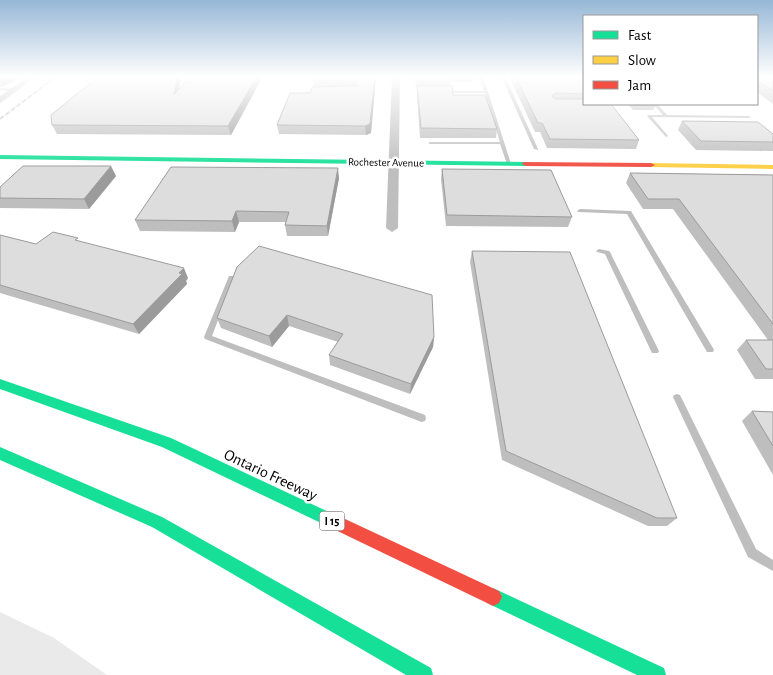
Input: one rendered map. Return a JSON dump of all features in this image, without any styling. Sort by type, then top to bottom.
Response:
[{"type":"main road","name":"Rochester Avenue","points":[[0,157],[773,167]]},
{"type":"main road","name":"Ontario Freeway","points":[[0,384],[166,442],[657,675]]},
{"type":"main road","points":[[0,453],[156,522],[424,675]]},
{"type":"street","points":[[392,228],[395,108]]},
{"type":"lane","points":[[492,108],[509,164]]},
{"type":"lane","points":[[517,108],[536,150]]},
{"type":"lane","points":[[658,108],[666,116]]},
{"type":"lane","points":[[666,136],[649,116],[749,117]]},
{"type":"lane","points":[[430,143],[503,143]]},
{"type":"lane","points":[[580,211],[629,212],[710,350]]},
{"type":"lane","points":[[599,251],[606,252],[654,351]]},
{"type":"lane","points":[[231,278],[208,337],[422,418]]},
{"type":"lane","points":[[677,397],[752,553],[773,566]]},
{"type":"shaded area","points":[[0,612],[54,638],[107,675],[0,675]]},
{"type":"building","points":[[60,108],[239,108],[228,126],[52,125],[51,115]]},
{"type":"building","points":[[284,108],[372,108],[370,124],[365,126],[277,125]]},
{"type":"building","points":[[419,108],[489,108],[497,129],[421,128]]},
{"type":"building","points":[[530,108],[614,108],[639,140],[550,139],[542,123],[538,123]]},
{"type":"building","points":[[682,121],[758,122],[773,134],[773,142],[701,141]]},
{"type":"building","points":[[23,166],[111,166],[84,199],[0,198],[0,187]]},
{"type":"building","points":[[171,167],[338,168],[327,226],[285,225],[289,212],[236,211],[232,221],[135,220]]},
{"type":"building","points":[[442,169],[551,170],[572,217],[447,215]]},
{"type":"building","points":[[630,173],[773,175],[773,324],[679,199],[648,199]]},
{"type":"building","points":[[53,232],[78,238],[75,240],[184,268],[179,273],[182,274],[133,324],[0,285],[0,235],[36,244]]},
{"type":"building","points":[[259,246],[432,295],[434,337],[411,384],[329,355],[343,334],[287,315],[269,336],[217,318],[237,267]]},
{"type":"building","points":[[472,251],[570,252],[677,518],[657,518],[506,451]]},
{"type":"building","points":[[746,340],[773,340],[773,369],[766,369]]},
{"type":"building","points":[[752,411],[773,412],[773,446]]},
{"type":"railway","points":[[0,119],[15,108]]},
{"type":"traffic: fast","points":[[0,157],[526,164]]},
{"type":"traffic: fast","points":[[0,384],[166,442],[328,519]]},
{"type":"traffic: fast","points":[[0,453],[157,522],[424,675]]},
{"type":"traffic: fast","points":[[493,597],[657,675]]},
{"type":"traffic: slow","points":[[651,165],[773,167]]},
{"type":"traffic: jam","points":[[526,164],[651,165]]},
{"type":"traffic: jam","points":[[328,519],[493,597]]}]
